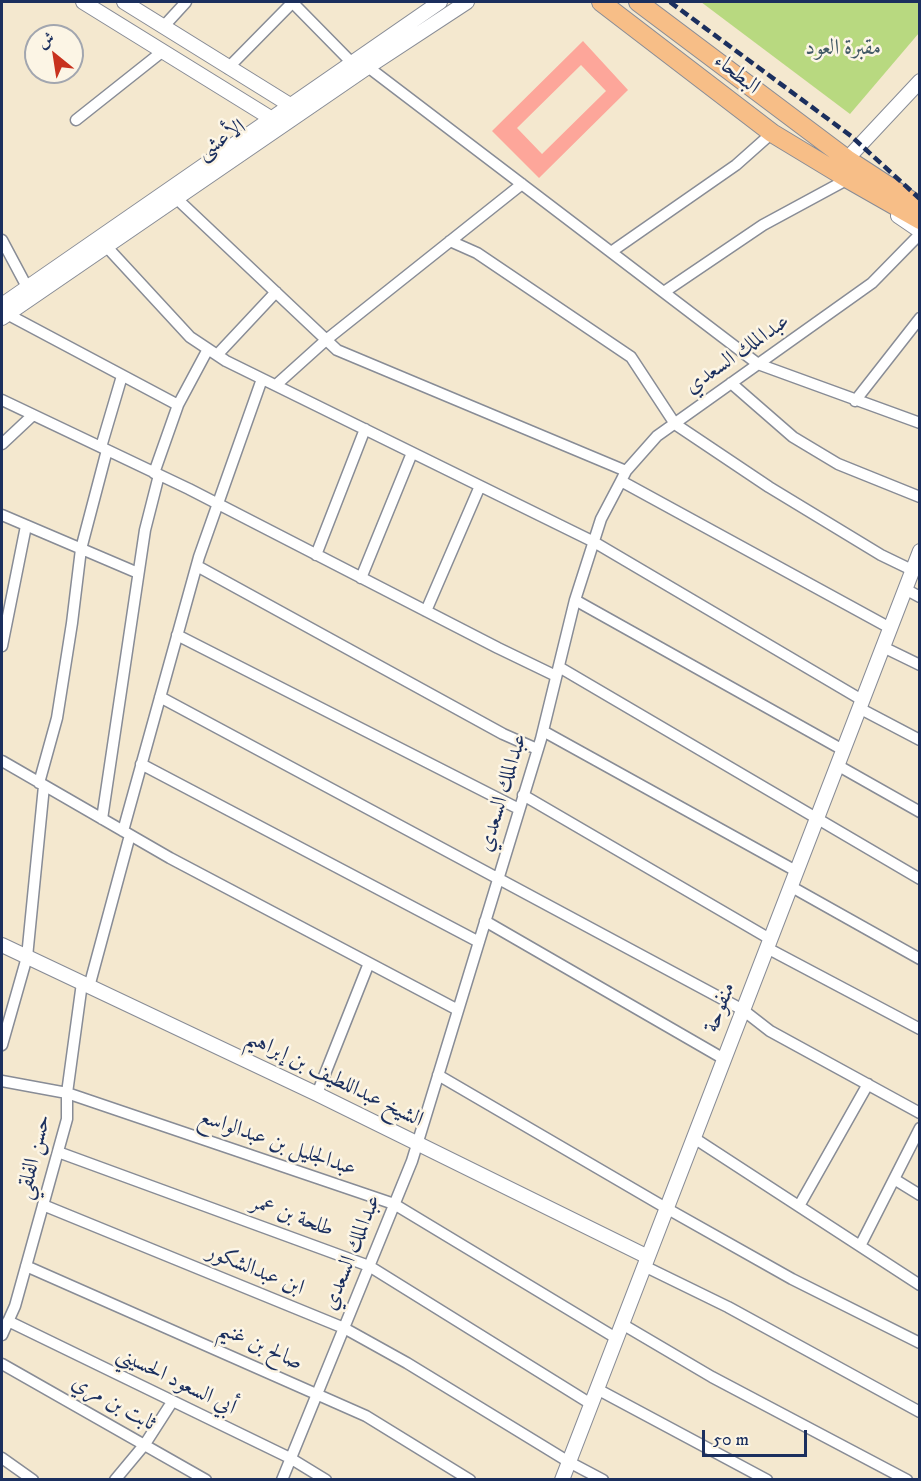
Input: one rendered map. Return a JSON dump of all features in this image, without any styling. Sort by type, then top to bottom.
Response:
[{"type":"main road","name":"البطحاء","points":[[601,2],[772,134],[920,220]]},
{"type":"main road","name":"البطحاء","points":[[638,2],[847,159],[920,207]]},
{"type":"street","points":[[83,2],[278,122]]},
{"type":"street","points":[[124,2],[297,109]]},
{"type":"street","points":[[164,26],[186,2]]},
{"type":"street","points":[[228,68],[293,2],[352,63]]},
{"type":"street","name":"الأعشى","points":[[297,109],[352,63],[440,2]]},
{"type":"street","name":"الأعشى","points":[[3,312],[27,287],[297,109],[368,67],[467,2]]},
{"type":"street","points":[[75,120],[163,51]]},
{"type":"street","points":[[368,67],[758,364],[920,423]]},
{"type":"street","points":[[847,159],[920,81]]},
{"type":"street","name":"الأعشى","points":[[3,312],[176,198],[278,122]]},
{"type":"street","points":[[611,252],[736,165],[772,134]]},
{"type":"street","points":[[664,292],[763,225],[848,179]]},
{"type":"street","name":"البطحاء","points":[[848,179],[920,233]]},
{"type":"street","points":[[276,385],[326,340],[522,184]]},
{"type":"street","points":[[176,198],[337,350],[623,476],[890,628]]},
{"type":"street","name":"عبدالملك السعدي","points":[[282,1479],[417,1144],[543,731],[575,600],[601,519],[623,476],[657,436],[872,283],[920,233]]},
{"type":"street","points":[[2,240],[27,287]]},
{"type":"street","points":[[450,242],[477,253],[631,357],[675,424],[769,487],[881,555],[912,570]]},
{"type":"street","points":[[106,246],[190,337],[212,352],[262,379],[594,542],[920,740]]},
{"type":"street","points":[[102,819],[144,530],[156,474],[178,405],[212,352],[276,292]]},
{"type":"street","points":[[3,312],[178,405]]},
{"type":"street","points":[[855,401],[920,318]]},
{"type":"street","points":[[2,1045],[27,957],[42,784],[57,718],[81,549],[122,376]]},
{"type":"street","name":"حسن الفلقي","points":[[2,1335],[26,1266],[67,1119],[67,1093],[86,985],[127,833],[141,764],[196,566],[262,379]]},
{"type":"street","points":[[731,383],[793,437],[820,454],[838,464],[920,497]]},
{"type":"street","points":[[2,400],[219,505],[426,611],[557,672],[920,879]]},
{"type":"street","points":[[2,444],[33,415]]},
{"type":"street","points":[[316,555],[365,429]]},
{"type":"street","points":[[361,578],[412,453]]},
{"type":"street","points":[[426,611],[480,486]]},
{"type":"street","points":[[2,515],[138,573]]},
{"type":"street","points":[[2,646],[26,526]]},
{"type":"street","name":"منفوحة","points":[[562,1479],[920,551]]},
{"type":"street","points":[[196,566],[502,734],[537,749]]},
{"type":"street","points":[[905,589],[920,597]]},
{"type":"street","points":[[575,600],[843,750]]},
{"type":"street","points":[[177,635],[519,809]]},
{"type":"street","points":[[883,647],[920,665]]},
{"type":"street","points":[[160,697],[743,1010],[770,1031],[920,1113]]},
{"type":"street","points":[[543,731],[796,871]]},
{"type":"street","points":[[2,761],[127,833],[458,1010]]},
{"type":"street","points":[[141,764],[479,942]]},
{"type":"street","points":[[837,765],[920,812]]},
{"type":"street","points":[[524,795],[768,944],[920,1029]]},
{"type":"street","points":[[790,886],[920,959]]},
{"type":"street","points":[[485,921],[724,1059]]},
{"type":"street","name":"الشيخ عبداللطيف بن إبراهيم","points":[[2,945],[317,1094],[646,1262]]},
{"type":"street","points":[[317,1094],[369,963]]},
{"type":"street","points":[[438,1075],[792,1279],[920,1343]]},
{"type":"street","name":"عبدالجليل بن عبدالواسع","points":[[2,1082],[67,1093],[394,1204],[616,1338]]},
{"type":"street","points":[[799,1206],[867,1084]]},
{"type":"street","points":[[860,1246],[920,1128]]},
{"type":"street","points":[[694,1138],[920,1285]]},
{"type":"street","name":"طلحة بن عمر","points":[[58,1152],[369,1266],[591,1404]]},
{"type":"street","points":[[894,1179],[920,1195]]},
{"type":"street","name":"ابن عبدالشكور","points":[[43,1205],[344,1328],[603,1479]]},
{"type":"street","points":[[646,1262],[920,1412]]},
{"type":"street","name":"صالح بن غنيم","points":[[26,1266],[366,1416],[470,1479]]},
{"type":"street","name":"أبي السعود الحسيني","points":[[8,1321],[290,1458],[326,1479]]},
{"type":"street","points":[[622,1324],[712,1377],[907,1479]]},
{"type":"street","name":"ثابت بن مري","points":[[2,1364],[206,1479]]},
{"type":"street","points":[[597,1389],[767,1479]]},
{"type":"street","points":[[115,1479],[146,1444],[172,1402]]},
{"type":"street","points":[[2,1458],[33,1479]]},
{"type":"green space","name":"مقبرة العود","points":[[701,2],[919,2],[919,33],[850,114]]},
{"type":"building","points":[[583,41],[628,90],[539,178],[492,131]],"holes":[[[581,65],[606,91],[542,154],[517,128]]]},
{"type":"railway","points":[[670,2],[851,136],[920,199]]}]
